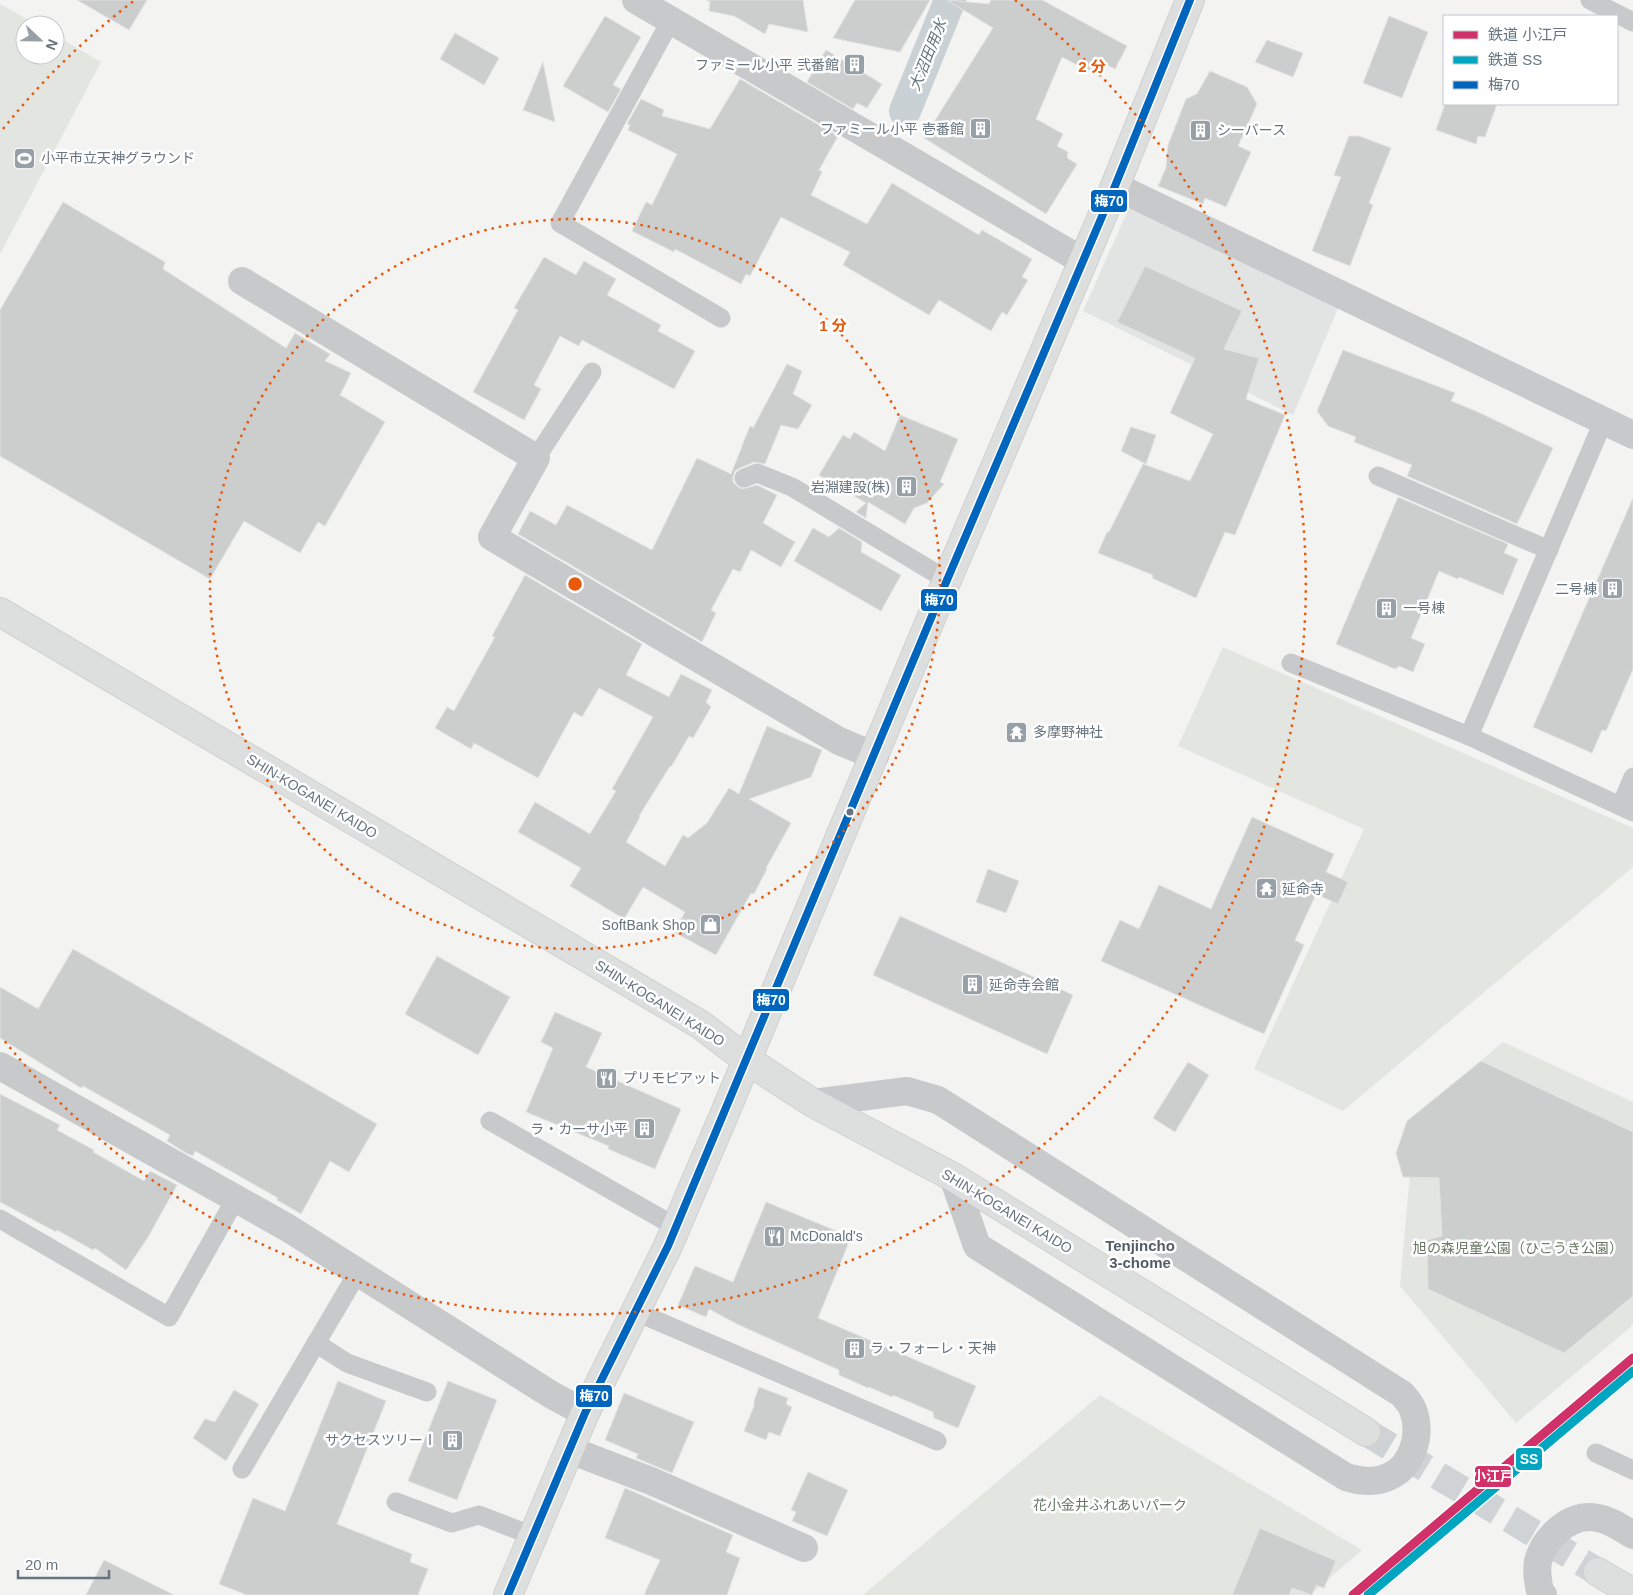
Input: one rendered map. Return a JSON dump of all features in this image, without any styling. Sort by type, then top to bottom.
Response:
[{"type":"main road","points":[[515,1593],[534,1536],[585,1413],[676,1227],[747,1060],[947,580],[1115,186],[1185,2]]},
{"type":"main road","name":"SHIN-KOGANEI KAIDO","points":[[0,612],[701,1025],[747,1060],[813,1104],[954,1177],[1366,1432]]},
{"type":"main road","points":[[1598,1572],[1633,1593]]},
{"type":"street","points":[[636,0],[1083,261]]},
{"type":"street","points":[[1115,186],[1633,435]]},
{"type":"street","points":[[242,281],[536,458],[492,537],[839,741],[874,756]]},
{"type":"street","points":[[0,1066],[288,1228],[550,1394],[585,1413]]},
{"type":"street","points":[[813,1104],[908,1091],[938,1100],[1402,1394],[1413,1409],[1417,1424],[1415,1446],[1410,1457],[1401,1468],[1388,1478],[1358,1481],[1346,1477],[977,1246],[954,1177]]},
{"type":"street","points":[[570,1450],[651,1481],[804,1548]]},
{"type":"street","points":[[1543,1595],[1540,1592],[1537,1568],[1542,1550],[1553,1536],[1570,1521],[1591,1517],[1611,1522],[1633,1535]]},
{"type":"lane","points":[[1590,0],[1633,22]]},
{"type":"lane","points":[[671,20],[560,223],[721,318]]},
{"type":"lane","points":[[536,458],[592,372]]},
{"type":"lane","points":[[1469,736],[1603,422]]},
{"type":"lane","points":[[744,478],[757,473],[792,487],[947,580]]},
{"type":"lane","points":[[1378,476],[1549,550]]},
{"type":"lane","points":[[1291,663],[1469,736],[1627,809],[1633,777]]},
{"type":"lane","points":[[490,1121],[676,1227]]},
{"type":"lane","points":[[0,1219],[169,1316],[236,1198]]},
{"type":"lane","points":[[242,1468],[358,1272]]},
{"type":"lane","points":[[634,1311],[937,1441]]},
{"type":"lane","points":[[316,1343],[346,1363],[427,1392]]},
{"type":"lane","points":[[1596,1453],[1633,1470]]},
{"type":"lane","points":[[396,1502],[452,1523],[479,1515],[534,1536]]},
{"type":"shaded area","points":[[1129,208],[1339,306],[1293,415],[1083,311]]},
{"type":"green space","name":"小平市立天神グラウンド","points":[[0,4],[19,15],[15,15],[15,65],[65,65],[65,41],[101,62],[0,254]]},
{"type":"green space","points":[[1223,647],[1633,828],[1633,867],[1343,1111],[1254,1069],[1364,829],[1178,746]]},
{"type":"green space","name":"旭の森児童公園（ひこうき公園）","points":[[1503,1042],[1633,1102],[1633,1325],[1516,1423],[1400,1286],[1415,1116]]},
{"type":"green space","name":"花小金井ふれあいパーク","points":[[1100,1395],[1362,1550],[1310,1595],[863,1595]]},
{"type":"building","points":[[77,0],[147,0],[129,30]]},
{"type":"building","points":[[706,0],[803,0],[808,32],[769,24],[765,34],[734,16],[709,11],[710,2]]},
{"type":"building","points":[[855,0],[930,0],[900,52],[833,38]]},
{"type":"building","name":"ファミール小平 壱番館","points":[[947,0],[989,4],[991,0],[1042,0],[1127,46],[1115,69],[1103,63],[1096,75],[1062,57],[1036,119],[1063,134],[1057,146],[1068,152],[1067,158],[1077,164],[1046,214],[924,138],[993,28]]},
{"type":"building","points":[[605,16],[641,37],[613,85],[621,89],[608,112],[563,86]]},
{"type":"building","points":[[1389,16],[1428,32],[1402,98],[1363,83]]},
{"type":"building","points":[[455,33],[499,58],[484,85],[440,59]]},
{"type":"building","points":[[1267,40],[1303,53],[1293,77],[1255,62]]},
{"type":"building","points":[[826,50],[882,84],[867,108],[857,103],[853,109],[807,82]]},
{"type":"building","points":[[543,62],[555,122],[523,110]]},
{"type":"building","name":"シーバース","points":[[1210,71],[1247,87],[1257,104],[1238,146],[1251,152],[1226,207],[1205,198],[1203,204],[1158,186],[1166,168],[1168,145],[1186,99],[1197,94]]},
{"type":"building","points":[[740,79],[838,136],[819,170],[822,172],[811,195],[867,224],[892,183],[979,235],[982,230],[1032,259],[1022,277],[1028,280],[1007,315],[1002,312],[991,331],[939,300],[929,315],[843,265],[850,252],[781,217],[750,276],[746,274],[741,284],[675,249],[674,252],[632,231],[646,202],[652,205],[677,154],[628,130],[630,125],[627,124],[641,99],[664,110],[662,116],[710,129]]},
{"type":"building","points":[[1445,105],[1497,105],[1485,137],[1478,136],[1476,144],[1436,130]]},
{"type":"building","points":[[1349,136],[1359,136],[1391,148],[1369,203],[1373,205],[1350,266],[1312,251],[1341,177],[1334,175]]},
{"type":"building","points":[[63,202],[165,262],[163,269],[286,348],[295,333],[330,354],[325,361],[351,373],[340,395],[385,422],[325,526],[318,522],[300,553],[244,521],[210,579],[0,456],[0,310]]},
{"type":"building","points":[[544,257],[576,275],[584,261],[616,279],[607,295],[661,325],[658,331],[695,351],[674,389],[582,340],[579,346],[560,336],[534,385],[541,389],[524,420],[473,392],[518,310],[514,308]]},
{"type":"building","points":[[1145,266],[1242,311],[1224,349],[1259,358],[1246,399],[1285,415],[1235,535],[1225,532],[1196,598],[1152,578],[1153,575],[1098,553],[1143,464],[1190,481],[1213,434],[1170,413],[1195,358],[1117,322]]},
{"type":"building","points":[[1343,350],[1455,393],[1451,401],[1553,448],[1517,524],[1407,476],[1412,465],[1354,442],[1356,437],[1328,426],[1317,411]]},
{"type":"building","points":[[787,364],[802,371],[793,394],[812,405],[798,429],[781,425],[765,464],[754,462],[740,468],[735,471],[733,482],[742,489],[757,485],[777,495],[763,523],[795,542],[781,567],[751,550],[740,572],[733,569],[711,610],[716,613],[702,642],[518,534],[530,511],[556,525],[567,505],[652,550],[697,458],[731,474],[750,426],[753,428]]},
{"type":"building","points":[[900,415],[958,439],[940,482],[944,484],[927,503],[914,508],[905,524],[868,502],[866,518],[856,512],[866,503],[819,475],[843,435],[850,439],[854,432],[885,451]]},
{"type":"building","points":[[1131,427],[1156,435],[1146,464],[1121,451]]},
{"type":"building","name":"一号棟","points":[[1398,497],[1508,544],[1504,553],[1518,559],[1503,595],[1439,571],[1411,638],[1425,644],[1413,672],[1399,666],[1395,669],[1336,644]]},
{"type":"building","name":"二号棟","points":[[1633,498],[1633,669],[1606,731],[1602,730],[1592,753],[1533,727]]},
{"type":"building","points":[[813,528],[829,537],[839,528],[862,542],[861,552],[901,575],[881,611],[794,561]]},
{"type":"building","points":[[525,575],[642,644],[626,675],[669,697],[681,674],[712,690],[706,702],[711,707],[693,738],[689,736],[670,766],[639,816],[626,842],[665,866],[683,835],[688,838],[707,823],[729,788],[739,794],[767,726],[822,750],[811,777],[749,799],[791,823],[754,894],[751,893],[716,955],[674,932],[685,912],[643,887],[624,919],[570,886],[581,868],[518,832],[535,802],[590,834],[616,791],[612,789],[653,717],[599,688],[582,717],[574,712],[538,778],[474,743],[471,749],[435,728],[447,707],[454,711],[495,637],[492,636]]},
{"type":"building","points":[[1252,817],[1334,854],[1326,872],[1348,882],[1338,904],[1316,894],[1295,940],[1304,945],[1264,1034],[1101,961],[1120,920],[1139,929],[1159,885],[1211,909]]},
{"type":"building","points":[[988,869],[1019,881],[1006,913],[976,902]]},
{"type":"building","name":"延命寺会館","points":[[900,916],[1073,995],[1047,1054],[873,975]]},
{"type":"building","points":[[73,949],[377,1124],[349,1172],[330,1161],[301,1214],[277,1200],[278,1198],[195,1151],[193,1156],[186,1153],[167,1141],[170,1135],[83,1086],[81,1088],[0,1038],[0,987],[38,1009]]},
{"type":"building","points":[[437,956],[510,997],[478,1055],[405,1014]]},
{"type":"building","points":[[555,1012],[602,1033],[586,1067],[681,1109],[655,1169],[608,1149],[609,1146],[526,1112],[553,1048],[541,1042]]},
{"type":"building","name":"旭の森児童公園（ひこうき公園）","points":[[1481,1061],[1633,1132],[1633,1296],[1564,1353],[1428,1289],[1427,1240],[1442,1236],[1439,1178],[1403,1177],[1396,1153],[1407,1121]]},
{"type":"building","points":[[1188,1062],[1209,1075],[1175,1132],[1153,1118]]},
{"type":"building","points":[[0,1094],[60,1125],[57,1130],[144,1181],[150,1171],[177,1185],[148,1237],[126,1270],[95,1248],[93,1250],[0,1202]]},
{"type":"building","points":[[766,1202],[851,1237],[818,1318],[976,1386],[958,1428],[934,1418],[933,1412],[839,1375],[839,1370],[737,1324],[709,1309],[706,1317],[678,1305],[695,1266],[733,1282]]},
{"type":"building","points":[[338,1381],[386,1401],[337,1524],[412,1554],[410,1562],[428,1569],[418,1595],[247,1595],[219,1584],[253,1498],[285,1511]]},
{"type":"building","name":"サクセスツリーⅠ","points":[[448,1381],[497,1400],[457,1500],[408,1481]]},
{"type":"building","points":[[759,1387],[788,1398],[786,1404],[792,1407],[780,1436],[769,1432],[766,1440],[744,1431]]},
{"type":"building","points":[[234,1390],[259,1404],[226,1461],[193,1438],[205,1419],[215,1422]]},
{"type":"building","points":[[624,1393],[694,1422],[672,1473],[636,1458],[638,1454],[605,1440]]},
{"type":"building","points":[[808,1472],[848,1490],[827,1536],[792,1521],[796,1512],[791,1510]]},
{"type":"building","points":[[625,1488],[733,1535],[726,1552],[740,1558],[727,1595],[644,1595],[660,1560],[605,1538]]},
{"type":"building","points":[[1260,1528],[1336,1561],[1324,1588],[1316,1585],[1312,1595],[1292,1588],[1289,1595],[1232,1595]]},
{"type":"building","points":[[104,1560],[174,1595],[86,1595]]},
{"type":"waterway","name":"大沼田用水","points":[[905,111],[950,0]]},
{"type":"tunnel","points":[[1366,1432],[1598,1572]]},
{"type":"rail line","name":"小江戸","points":[[1353,1595],[1633,1358]]},
{"type":"rail line","name":"SS","points":[[1368,1595],[1633,1371]]},
{"type":"transit line","name":"梅70","points":[[508,1595],[585,1413],[668,1246],[947,580],[1115,186],[1190,0]]},
{"type":"place","name":"ファミール小平 弐番館","points":[[855,65]]},
{"type":"place","name":"ファミール小平 壱番館","points":[[980,129]]},
{"type":"place","name":"シーバース","points":[[1201,130]]},
{"type":"place","name":"小平市立天神グラウンド","points":[[25,158]]},
{"type":"place","name":"岩淵建設(株)","points":[[906,487]]},
{"type":"place","name":"二号棟","points":[[1613,589]]},
{"type":"place","name":"一号棟","points":[[1387,608]]},
{"type":"place","name":"多摩野神社","points":[[1017,732]]},
{"type":"place","name":"延命寺","points":[[1266,889]]},
{"type":"place","name":"SoftBank Shop","points":[[711,925]]},
{"type":"place","name":"延命寺会館","points":[[973,985]]},
{"type":"place","name":"プリモピアット","points":[[607,1078]]},
{"type":"place","name":"ラ・カーサ小平","points":[[644,1129]]},
{"type":"place","name":"McDonald's","points":[[774,1236]]},
{"type":"place","name":"ラ・フォーレ・天神","points":[[854,1348]]},
{"type":"place","name":"サクセスツリーⅠ","points":[[453,1440]]},
{"type":"district","name":"Tenjincho 3-chome","points":[[1140,1254]]}]
